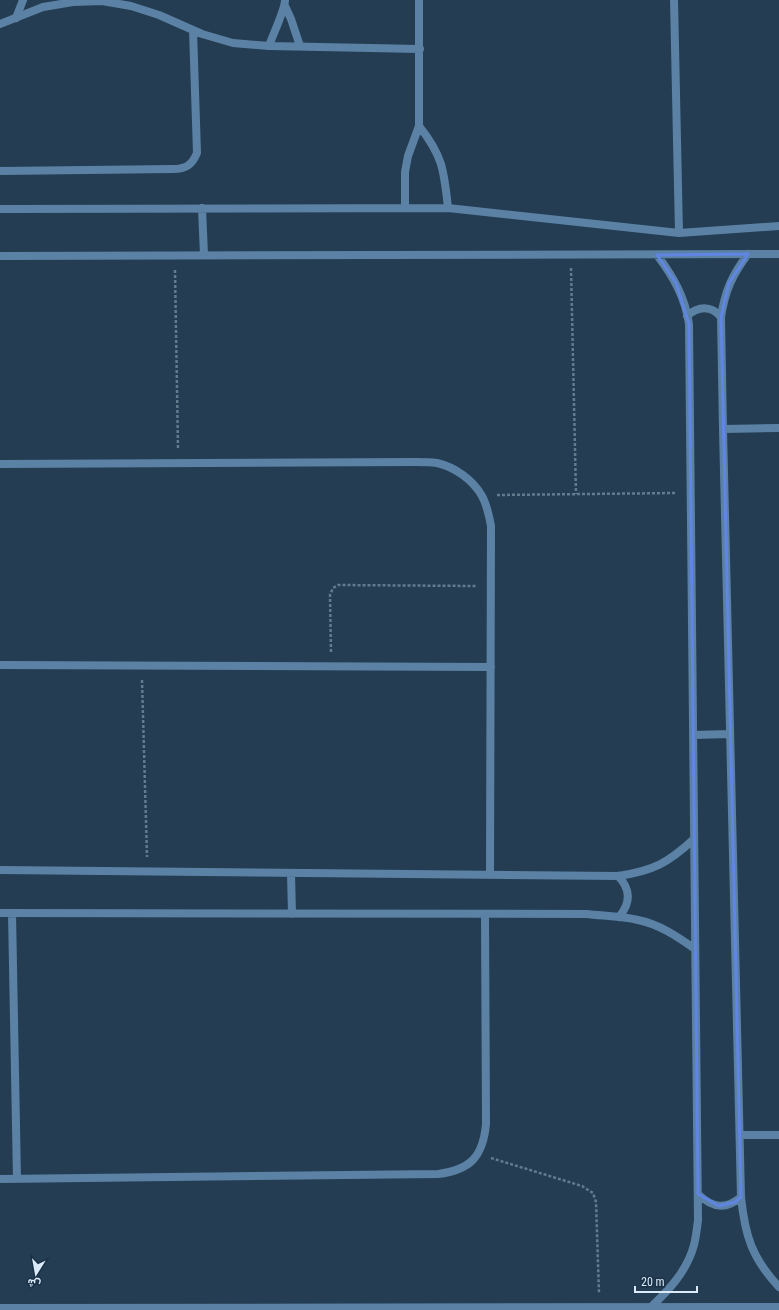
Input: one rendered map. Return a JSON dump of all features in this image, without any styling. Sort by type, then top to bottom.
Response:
[{"type":"street","points":[[16,18],[23,0]]},
{"type":"street","points":[[405,207],[405,172],[408,156],[419,126],[419,0]]},
{"type":"street","points":[[674,0],[679,233]]},
{"type":"street","points":[[0,24],[44,8],[73,2],[102,1],[129,3],[207,36],[233,43],[269,46],[420,49]]},
{"type":"street","points":[[285,3],[300,46]]},
{"type":"street","points":[[269,46],[285,3]]},
{"type":"street","points":[[0,171],[174,169],[186,167],[191,164],[196,153],[194,30]]},
{"type":"street","points":[[419,126],[430,139],[444,170],[448,208]]},
{"type":"street","points":[[0,209],[405,207],[448,208],[679,233],[779,226]]},
{"type":"street","points":[[202,208],[204,256]]},
{"type":"street","points":[[650,1308],[669,1290],[684,1269],[694,1245],[698,1220],[689,324],[683,299],[676,283],[657,254]]},
{"type":"street","points":[[748,254],[737,268],[729,283],[721,317],[722,429],[741,1197],[744,1223],[752,1249],[765,1272],[779,1287]]},
{"type":"street","points":[[0,256],[779,254]]},
{"type":"street","points":[[688,316],[693,311],[700,308],[708,308],[718,313],[721,317]]},
{"type":"street","points":[[722,429],[779,428]]},
{"type":"street","points":[[0,464],[415,462],[437,463],[455,470],[470,481],[482,495],[488,510],[491,526],[490,875]]},
{"type":"street","points":[[0,665],[491,667]]},
{"type":"street","points":[[693,735],[730,734]]},
{"type":"street","points":[[0,870],[618,876],[640,873],[660,865],[678,854],[694,839]]},
{"type":"street","points":[[291,873],[292,914]]},
{"type":"street","points":[[618,876],[627,888],[628,896],[628,904],[619,917]]},
{"type":"street","points":[[0,913],[586,914],[640,920],[677,936],[695,949]]},
{"type":"street","points":[[12,913],[17,1179]]},
{"type":"street","points":[[0,1179],[438,1174],[453,1172],[467,1165],[478,1154],[485,1140],[485,914]]},
{"type":"street","points":[[740,1135],[779,1135]]},
{"type":"street","points":[[698,1194],[711,1204],[719,1206],[735,1202],[741,1197]]},
{"type":"street","points":[[0,1308],[511,1309],[599,1307],[779,1307]]},
{"type":"path","points":[[175,255],[179,463]]},
{"type":"path","points":[[570,255],[576,494]]},
{"type":"path","points":[[482,495],[690,493]]},
{"type":"path","points":[[332,666],[330,595],[333,588],[338,585],[491,586]]},
{"type":"path","points":[[142,665],[148,872]]},
{"type":"path","points":[[478,1154],[582,1186],[593,1193],[596,1202],[599,1307]]},
{"type":"highlighted area","points":[[748,254],[729,283],[721,317],[741,1197],[735,1202],[719,1206],[698,1194],[689,324],[676,283],[657,255]]}]
